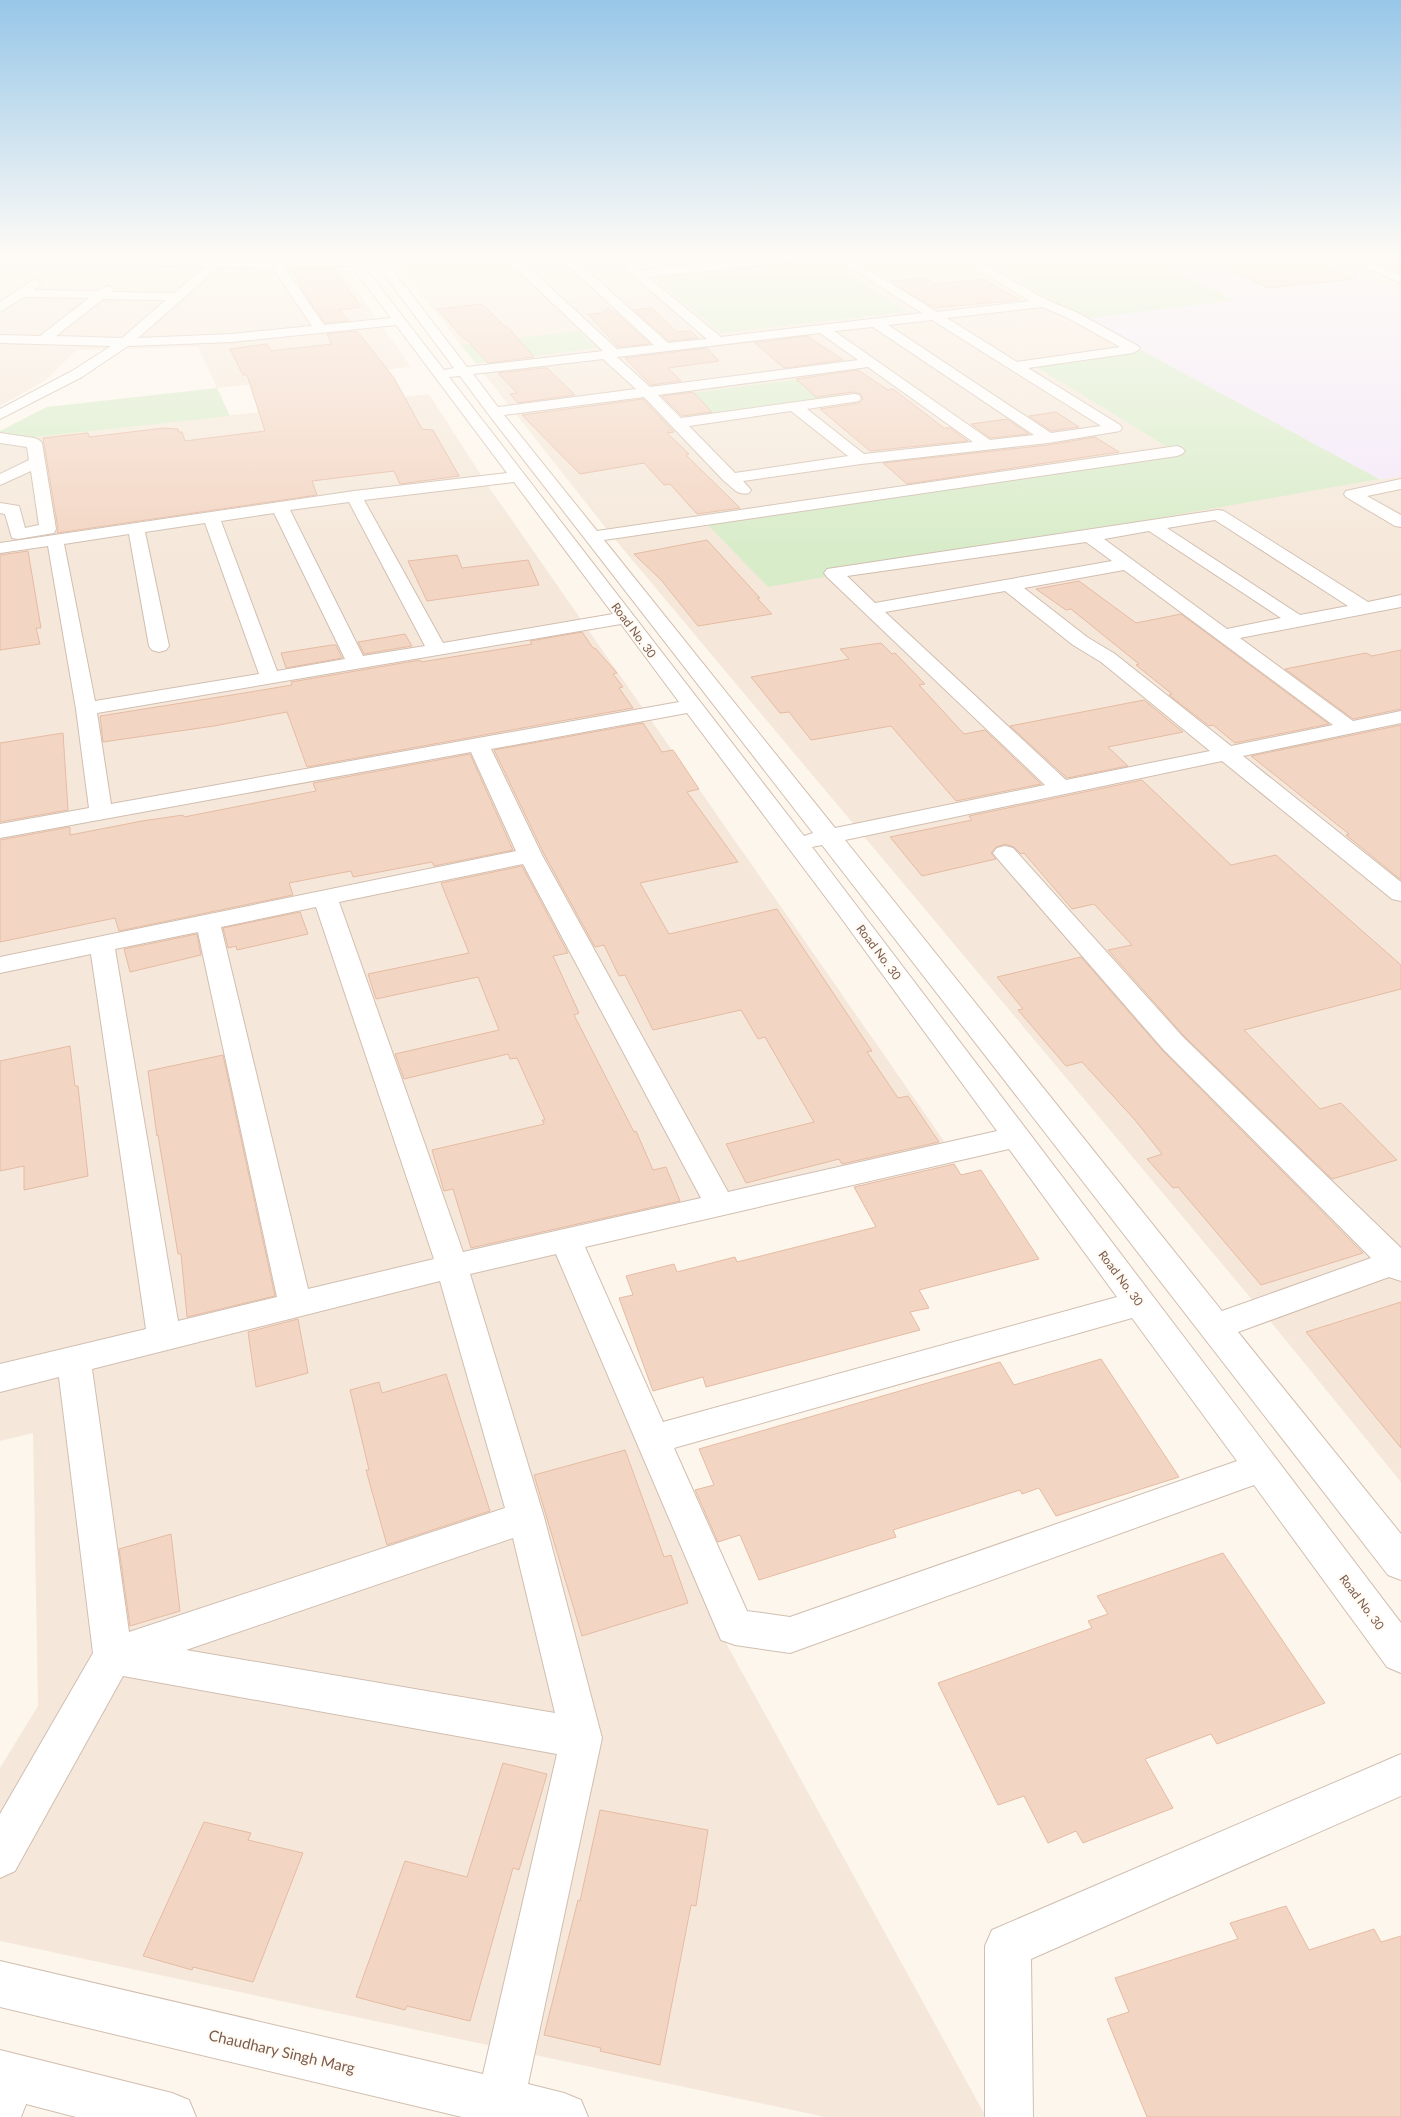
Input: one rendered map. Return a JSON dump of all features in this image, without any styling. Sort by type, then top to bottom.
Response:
[{"type":"street","points":[[0,415],[77,374],[106,355]]},
{"type":"street","name":"Road No. 30","points":[[433,355],[494,412],[1401,1563]]},
{"type":"street","name":"Road No. 30","points":[[437,355],[451,372],[517,477],[797,844],[1401,1654]]},
{"type":"street","points":[[451,372],[602,355]]},
{"type":"street","points":[[610,355],[730,478],[765,511]]},
{"type":"street","points":[[858,355],[986,444]]},
{"type":"street","points":[[924,355],[1048,438]]},
{"type":"street","points":[[730,478],[861,459],[1048,438],[1114,428],[998,355]]},
{"type":"street","points":[[1016,366],[1093,355]]},
{"type":"street","points":[[494,412],[870,363]]},
{"type":"street","points":[[678,423],[854,398],[814,370]]},
{"type":"street","points":[[14,394],[37,394]]},
{"type":"street","points":[[795,407],[861,459]]},
{"type":"street","points":[[0,438],[34,443],[48,530],[18,534],[13,510],[0,508]]},
{"type":"street","points":[[592,537],[1177,451]]},
{"type":"street","points":[[0,480],[38,462]]},
{"type":"street","points":[[0,548],[354,496],[517,477]]},
{"type":"street","points":[[1401,484],[1352,494],[1401,522]]},
{"type":"street","points":[[354,496],[437,650]]},
{"type":"street","points":[[280,507],[356,663]]},
{"type":"street","points":[[1061,788],[833,573],[1089,536],[1218,515],[1365,608]]},
{"type":"street","points":[[211,516],[270,678]]},
{"type":"street","points":[[1152,526],[1297,621]]},
{"type":"street","points":[[136,528],[159,646]]},
{"type":"street","points":[[1089,536],[1350,728]]},
{"type":"street","points":[[55,540],[86,709],[101,812]]},
{"type":"street","points":[[872,609],[1127,564]]},
{"type":"street","points":[[1009,585],[1080,641],[1108,658],[1401,894]]},
{"type":"street","points":[[1224,635],[1401,601]]},
{"type":"street","points":[[86,709],[625,618]]},
{"type":"street","points":[[0,831],[692,706]]},
{"type":"street","points":[[797,844],[1401,717]]},
{"type":"street","points":[[478,744],[530,855],[720,1205]]},
{"type":"street","points":[[1005,854],[1173,1043],[1398,1264],[1214,1326]]},
{"type":"street","points":[[0,965],[530,855]]},
{"type":"street","points":[[325,898],[452,1266],[526,1517],[581,1738],[499,2110]]},
{"type":"street","points":[[208,922],[295,1305]]},
{"type":"street","points":[[102,944],[164,1338]]},
{"type":"street","points":[[0,1378],[452,1266],[1016,1137]]},
{"type":"street","points":[[566,1240],[735,1627],[790,1635],[1262,1467]]},
{"type":"street","points":[[652,1439],[1140,1303]]},
{"type":"street","points":[[0,1856],[113,1656],[74,1360]]},
{"type":"street","points":[[113,1656],[526,1517]]},
{"type":"street","points":[[113,1656],[581,1738]]},
{"type":"street","points":[[1009,2117],[1008,1946],[1401,1775]]},
{"type":"street","name":"Chaudhary Singh Marg","points":[[0,1984],[499,2110],[564,2117]]},
{"type":"street","points":[[4,2086],[164,2116]]},
{"type":"shaded area","points":[[0,355],[72,355],[46,380],[0,406]]},
{"type":"shaded area","points":[[202,355],[402,355],[411,367],[217,388]]},
{"type":"shaded area","points":[[469,355],[1150,355],[1379,479],[1401,476],[1401,1482],[1275,1327],[613,537]]},
{"type":"shaded area","points":[[1150,355],[1401,355],[1401,476],[1379,479]]},
{"type":"shaded area","points":[[429,394],[486,483],[946,1144],[561,1246],[709,1612],[986,2117],[825,2117],[0,1941],[0,1768],[38,1706],[33,1433],[0,1441],[0,444],[7,440],[64,433]]},
{"type":"green space","points":[[469,355],[542,355],[476,363]]},
{"type":"green space","points":[[1109,355],[1150,355],[1379,479],[768,587],[705,522],[1169,448],[1035,366]]},
{"type":"green space","points":[[816,377],[840,395],[689,416],[668,396]]},
{"type":"green space","points":[[217,388],[230,416],[7,440],[0,444],[0,431],[47,407]]},
{"type":"building","points":[[233,355],[376,355],[394,378],[422,429],[433,430],[459,476],[400,484],[394,471],[312,481],[317,495],[57,533],[58,529],[43,438],[88,433],[89,437],[164,428],[178,429],[179,432],[182,432],[185,441],[265,431],[247,375],[243,375]]},
{"type":"building","points":[[480,355],[532,355],[534,357],[488,363]]},
{"type":"building","points":[[651,355],[713,355],[719,361],[668,368],[681,381],[651,385],[625,358]]},
{"type":"building","points":[[769,355],[835,355],[843,360],[784,368]]},
{"type":"building","points":[[547,368],[575,395],[518,403],[510,394],[517,393],[498,373]]},
{"type":"building","points":[[858,370],[888,390],[893,389],[944,428],[950,428],[968,441],[870,451],[820,409],[859,403],[863,399],[861,394],[854,392],[816,397],[796,379]]},
{"type":"building","points":[[693,392],[712,412],[682,416],[662,396]]},
{"type":"building","points":[[643,399],[674,432],[667,433],[689,454],[686,455],[740,508],[697,514],[670,484],[664,485],[644,463],[580,474],[522,415]]},
{"type":"building","points":[[1056,412],[1079,427],[1051,431],[1029,416]]},
{"type":"building","points":[[1007,419],[1029,434],[990,438],[971,424]]},
{"type":"building","points":[[1095,437],[1119,452],[907,484],[883,463],[1048,445]]},
{"type":"building","points":[[707,540],[760,598],[757,598],[772,614],[698,626],[662,581],[634,554]]},
{"type":"building","points":[[28,551],[41,628],[36,628],[40,644],[0,650],[0,555]]},
{"type":"building","points":[[457,555],[462,568],[528,560],[539,585],[427,601],[408,561]]},
{"type":"building","points":[[1079,581],[1136,623],[1181,614],[1329,724],[1235,743],[1213,725],[1209,726],[1169,695],[1172,694],[1136,665],[1139,664],[1071,609],[1066,610],[1036,589]]},
{"type":"building","points":[[582,632],[593,648],[617,673],[613,674],[623,687],[619,688],[633,708],[307,767],[287,712],[214,726],[103,742],[100,716],[292,685],[291,682],[420,660],[421,662],[532,644],[530,641]]},
{"type":"building","points":[[405,634],[412,646],[364,654],[358,642]]},
{"type":"building","points":[[881,643],[892,654],[895,653],[925,684],[919,685],[964,734],[985,730],[1041,784],[956,801],[891,726],[811,740],[789,712],[780,713],[751,677],[849,659],[840,649]]},
{"type":"building","points":[[336,645],[342,658],[286,668],[281,653]]},
{"type":"building","points":[[1401,650],[1401,709],[1353,719],[1285,669],[1366,653],[1372,656]]},
{"type":"building","points":[[1144,700],[1183,732],[1108,747],[1128,766],[1067,778],[1010,726]]},
{"type":"building","points":[[643,723],[662,752],[673,750],[699,789],[687,792],[738,862],[640,883],[669,934],[777,909],[872,1051],[867,1052],[898,1098],[908,1096],[939,1142],[842,1164],[839,1159],[746,1183],[726,1144],[814,1122],[765,1037],[758,1039],[741,1010],[653,1030],[625,975],[619,976],[604,945],[595,947],[544,854],[494,750]]},
{"type":"building","points":[[1401,725],[1401,880],[1346,835],[1349,834],[1251,756]]},
{"type":"building","points":[[63,733],[68,810],[0,822],[0,743]]},
{"type":"building","points":[[470,754],[513,850],[434,866],[432,862],[353,877],[351,871],[289,883],[293,895],[119,931],[115,918],[0,942],[0,840],[70,827],[70,835],[142,821],[183,815],[184,817],[316,791],[313,783]]},
{"type":"building","points":[[1142,780],[1231,865],[1276,855],[1401,965],[1401,989],[1244,1030],[1320,1109],[1341,1103],[1397,1160],[1332,1179],[1184,1036],[1108,950],[1132,945],[1094,904],[1072,909],[1024,853],[1021,854],[1014,847],[1005,844],[996,847],[991,853],[996,859],[922,876],[890,837],[972,820],[969,816]]},
{"type":"building","points":[[522,866],[568,953],[553,956],[579,1013],[574,1015],[634,1132],[636,1131],[653,1170],[666,1167],[680,1201],[471,1248],[453,1189],[444,1191],[432,1150],[544,1124],[542,1120],[545,1120],[517,1058],[510,1059],[508,1054],[404,1079],[395,1054],[499,1030],[478,977],[376,999],[368,974],[469,953],[441,883]]},
{"type":"building","points":[[300,912],[308,934],[237,950],[236,946],[228,948],[223,928]]},
{"type":"building","points":[[197,934],[201,955],[130,972],[124,949]]},
{"type":"building","points":[[1081,957],[1162,1050],[1363,1253],[1261,1285],[1178,1187],[1173,1188],[1147,1159],[1162,1154],[1135,1120],[1082,1062],[1066,1066],[1018,1010],[1023,1009],[997,977]]},
{"type":"building","points":[[70,1046],[75,1086],[78,1086],[88,1176],[24,1190],[24,1166],[0,1171],[0,1061]]},
{"type":"building","points":[[223,1055],[275,1296],[187,1317],[181,1254],[178,1254],[157,1136],[148,1071]]},
{"type":"building","points":[[954,1164],[961,1175],[981,1170],[1039,1259],[919,1290],[929,1308],[910,1312],[920,1330],[706,1387],[703,1377],[653,1391],[619,1298],[633,1295],[626,1276],[674,1264],[677,1272],[735,1257],[737,1262],[876,1227],[854,1187]]},
{"type":"building","points":[[1401,1302],[1401,1448],[1306,1332]]},
{"type":"building","points":[[298,1319],[308,1373],[256,1387],[248,1332]]},
{"type":"building","points":[[1101,1359],[1179,1477],[1056,1516],[1039,1488],[1022,1494],[1020,1490],[893,1530],[896,1537],[759,1580],[740,1535],[718,1542],[695,1490],[714,1485],[699,1449],[1000,1362],[1014,1385]]},
{"type":"building","points":[[446,1374],[490,1511],[387,1545],[366,1470],[369,1470],[350,1390],[379,1382],[382,1393]]},
{"type":"building","points":[[625,1450],[664,1557],[671,1555],[688,1603],[582,1636],[534,1475]]},
{"type":"building","points":[[171,1534],[180,1611],[130,1626],[119,1549]]},
{"type":"building","points":[[1223,1553],[1325,1703],[1217,1744],[1211,1734],[1145,1759],[1173,1808],[1083,1843],[1076,1831],[1048,1843],[1024,1796],[998,1805],[938,1683],[1092,1628],[1088,1621],[1108,1614],[1097,1596]]},
{"type":"building","points":[[503,1763],[547,1774],[519,1870],[513,1868],[470,2021],[407,2006],[405,2010],[356,1997],[405,1861],[467,1877]]},
{"type":"building","points":[[600,1810],[708,1830],[696,1906],[691,1905],[660,2065],[600,2051],[601,2048],[544,2035],[578,1900],[580,1901]]},
{"type":"building","points":[[204,1822],[251,1833],[248,1840],[303,1853],[253,1982],[193,1967],[192,1970],[143,1956]]},
{"type":"building","points":[[1286,1906],[1309,1950],[1374,1929],[1381,1942],[1401,1936],[1401,2117],[1147,2117],[1107,2019],[1129,2012],[1115,1978],[1238,1939],[1230,1923]]}]
